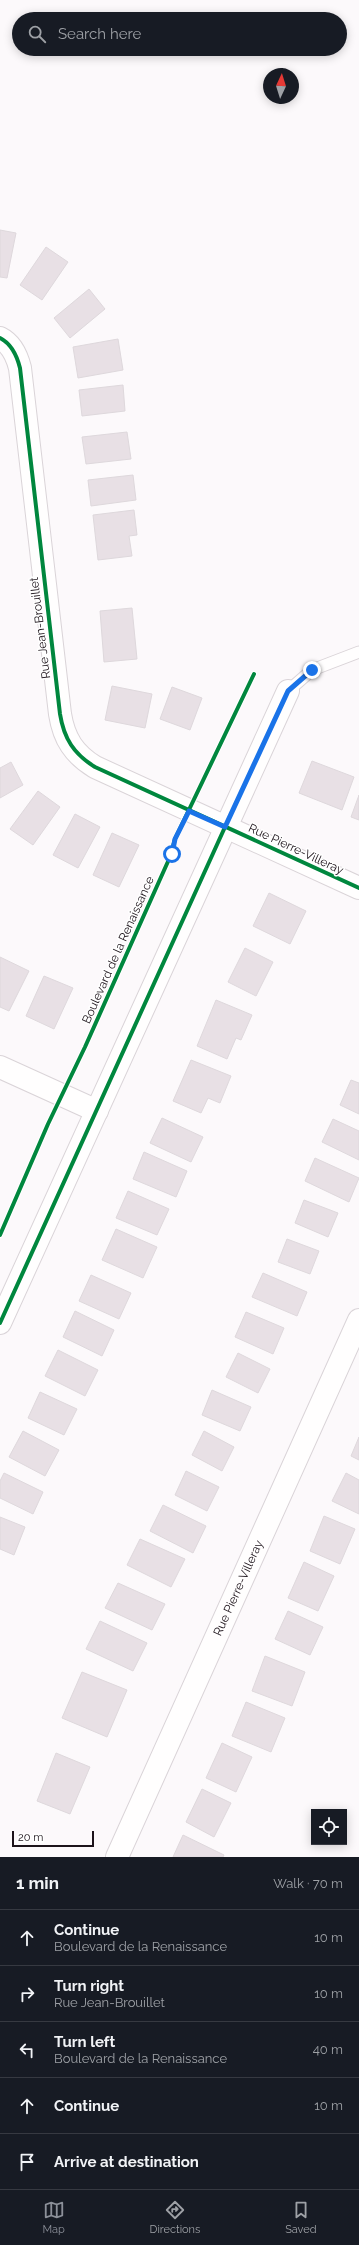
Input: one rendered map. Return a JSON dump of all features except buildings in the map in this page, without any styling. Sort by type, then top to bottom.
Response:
[{"type":"street","name":"Rue Jean-Brouillet","points":[[0,338],[10,345],[18,359],[20,368],[64,733],[79,756],[95,767],[225,827]]},
{"type":"street","points":[[0,1323],[288,691]]},
{"type":"street","name":"Rue Pierre-Villeray","points":[[225,827],[359,888]]},
{"type":"street","points":[[0,1066],[97,1111]]},
{"type":"street","name":"Rue Pierre-Villeray","points":[[117,1857],[359,1320]]},
{"type":"lane","points":[[288,691],[312,670],[359,652]]},
{"type":"cycle path","points":[[0,338],[8,344],[13,351],[20,368],[60,714],[64,731],[71,745],[81,757],[95,767],[359,888]]},
{"type":"cycle path","name":"Boulevard de la Renaissance","points":[[0,1235],[48,1124],[85,1047],[170,857],[175,839],[254,674]]},
{"type":"cycle path","points":[[0,1323],[225,827]]},
{"type":"route","points":[[172,854],[175,839],[189,811],[225,827],[288,691],[301,678],[312,670]]}]
